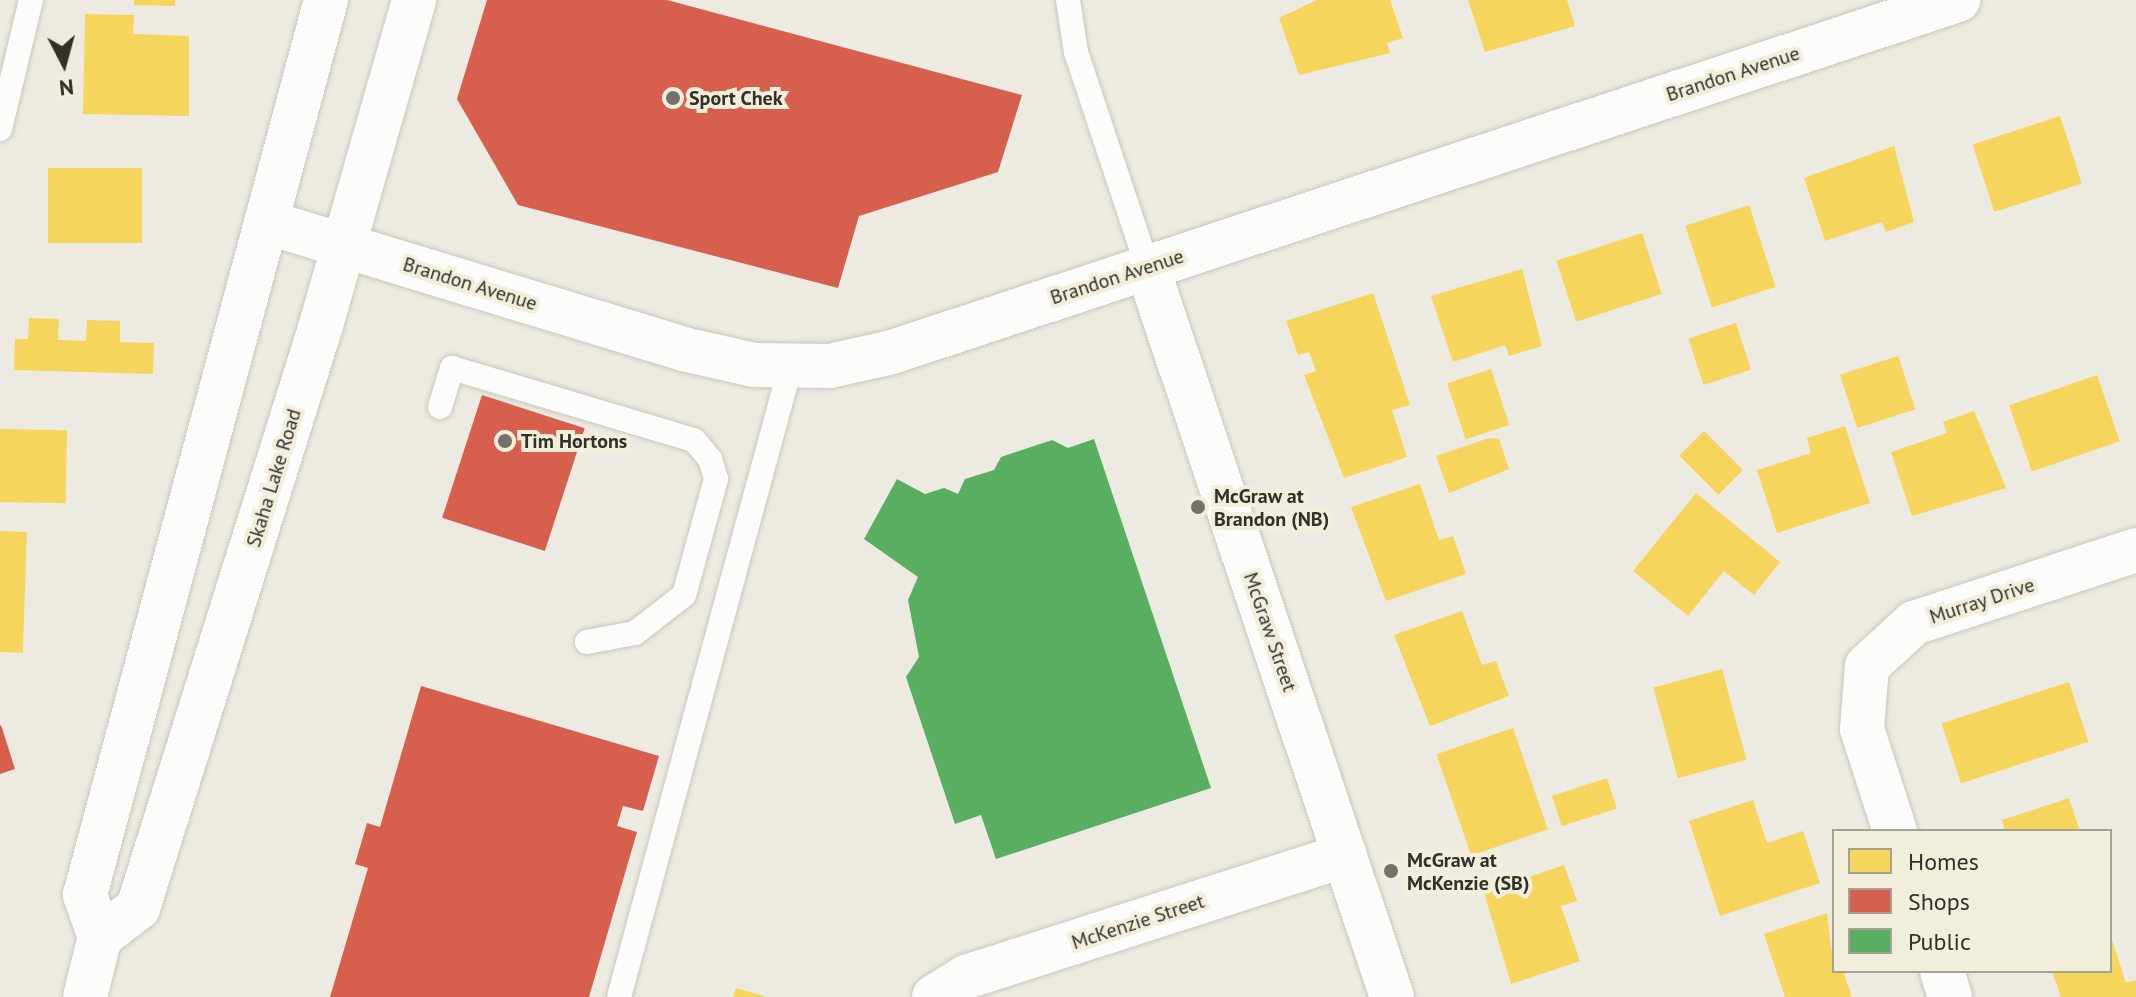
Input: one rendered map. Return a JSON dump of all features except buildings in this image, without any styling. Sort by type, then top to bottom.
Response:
[{"type":"street","points":[[85,997],[100,937],[85,895],[326,0]]},
{"type":"street","name":"Skaha Lake Road","points":[[100,937],[138,908],[345,245],[414,0]]},
{"type":"street","name":"Brandon Avenue","points":[[266,222],[683,349],[790,368],[892,352],[1958,0]]},
{"type":"street","name":"McGraw Street","points":[[1147,266],[1392,997]]},
{"type":"street","name":"Murray Drive","points":[[1894,829],[1862,729],[1867,666],[1914,623],[2136,550]]},
{"type":"street","name":"McKenzie Street","points":[[934,997],[966,977],[1345,855]]},
{"type":"street","points":[[1943,973],[1950,997]]},
{"type":"lane","points":[[0,129],[31,0]]},
{"type":"lane","points":[[1068,0],[1076,52],[1147,266]]},
{"type":"lane","points":[[440,407],[452,368],[694,440],[710,459],[716,479],[684,595],[635,633],[587,642]]},
{"type":"lane","points":[[619,997],[790,368]]},
{"type":"place","name":"Sport Chek","points":[[673,98]]},
{"type":"place","name":"Tim Hortons","points":[[505,441]]},
{"type":"place","name":"McGraw at Brandon (NB)","points":[[1198,507]]},
{"type":"place","name":"McGraw at McKenzie (SB)","points":[[1391,871]]}]
